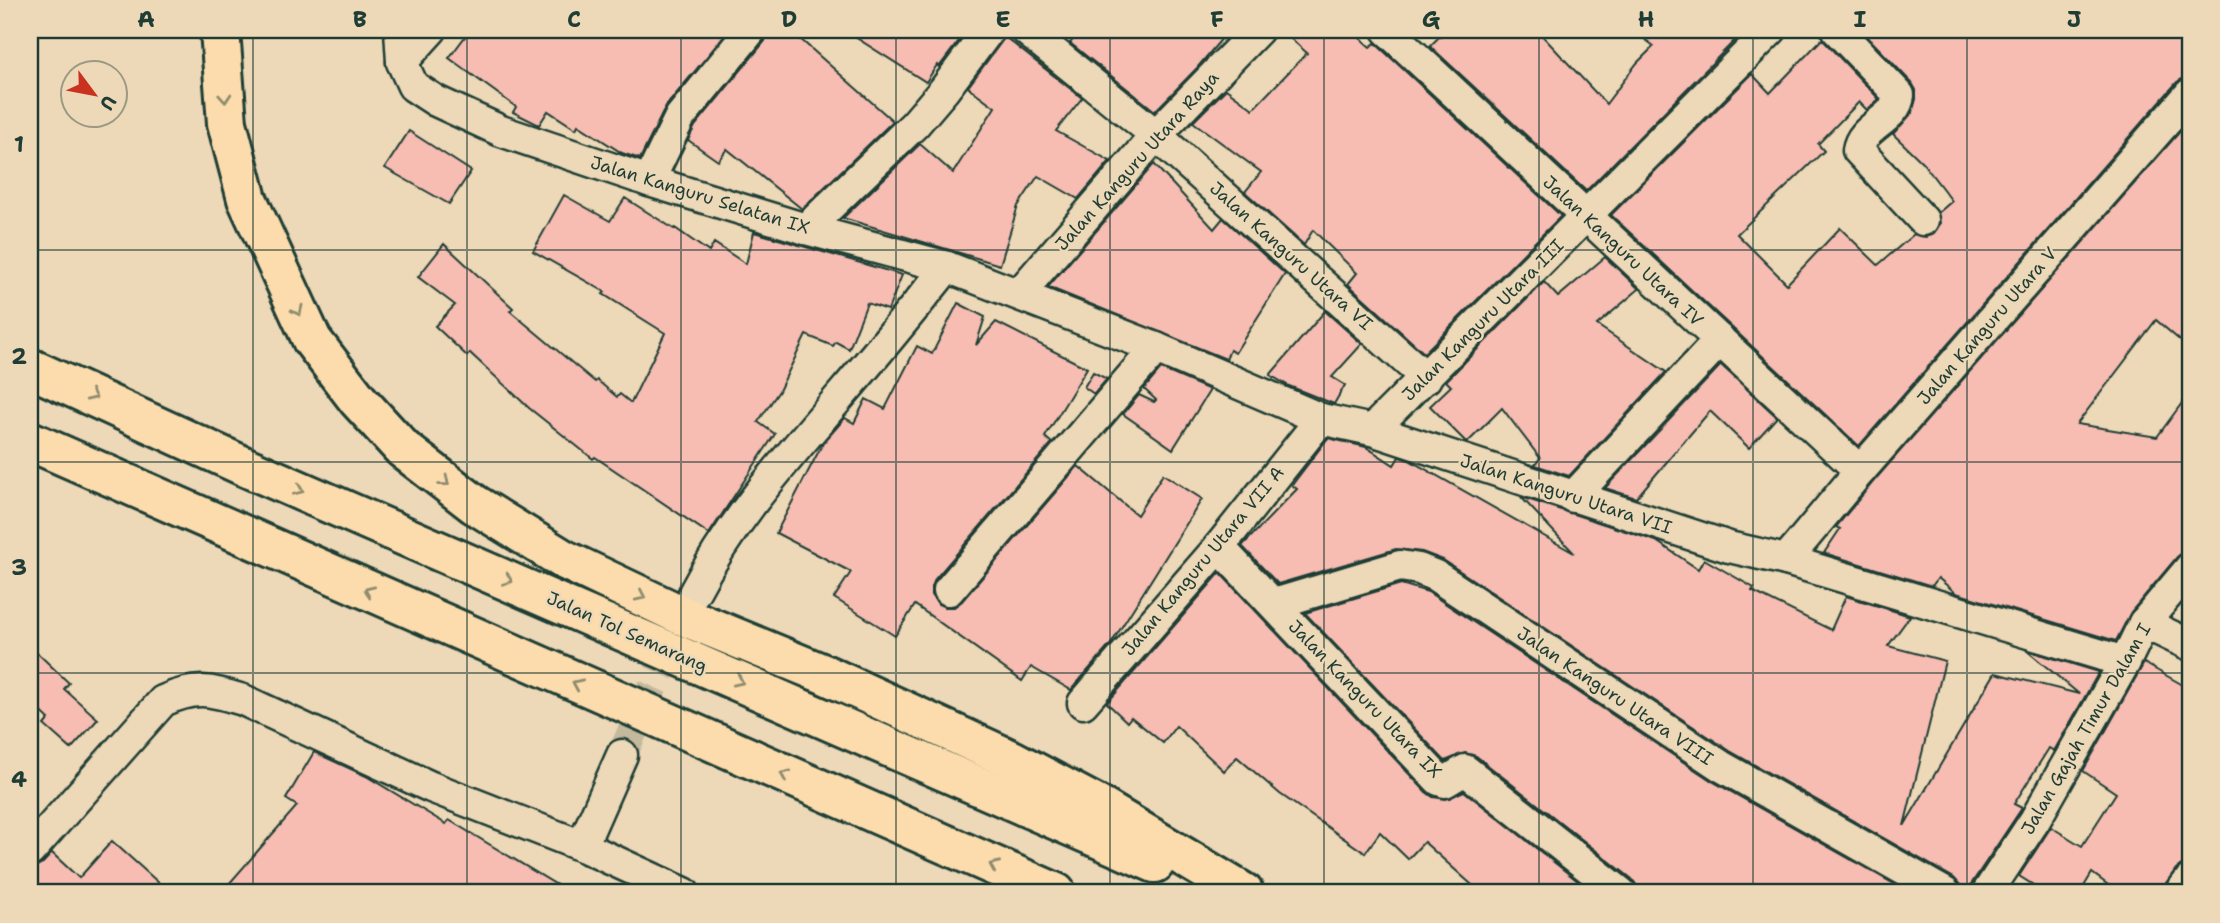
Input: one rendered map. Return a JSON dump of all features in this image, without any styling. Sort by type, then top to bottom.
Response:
[{"type":"highway","points":[[220,30],[227,122],[247,199],[312,341],[358,400],[403,449],[474,504],[563,559],[683,616],[824,674],[1012,760],[1097,804],[1244,893]]},
{"type":"highway","name":"Jalan Tol Semarang","points":[[30,368],[248,468],[1225,893]]},
{"type":"highway","points":[[30,441],[1056,893]]},
{"type":"street","points":[[400,30],[402,62]]},
{"type":"street","points":[[402,62],[431,30]]},
{"type":"street","points":[[649,181],[680,117],[751,30]]},
{"type":"street","points":[[806,229],[915,124],[989,30]]},
{"type":"street","name":"Jalan Kanguru Utara Raya","points":[[1019,294],[1156,135],[1258,30]]},
{"type":"street","name":"Jalan Kanguru Utara IV","points":[[1387,30],[1860,471]]},
{"type":"street","name":"Jalan Kanguru Utara III","points":[[1371,430],[1426,378],[1771,30]]},
{"type":"street","points":[[1837,30],[1899,95],[1895,108],[1861,139],[1858,150],[1923,220]]},
{"type":"street","name":"Jalan Kanguru Utara VI","points":[[1043,35],[1426,378]]},
{"type":"street","name":"Jalan Kanguru Selatan IX","points":[[402,62],[413,86],[501,131],[649,181],[806,229],[947,267],[1019,294]]},
{"type":"street","name":"Jalan Kanguru Utara V","points":[[1786,559],[2190,94]]},
{"type":"street","points":[[694,593],[715,553],[771,477],[877,354],[947,267]]},
{"type":"street","name":"Jalan Kanguru Utara VII","points":[[1019,294],[1156,348],[1321,419],[1371,430],[1729,547],[1786,559],[2124,663]]},
{"type":"street","points":[[1573,497],[1720,340]]},
{"type":"street","points":[[949,590],[1156,348]]},
{"type":"street","name":"Jalan Kanguru Utara VII A","points":[[1083,703],[1219,547],[1321,419]]},
{"type":"street","name":"Jalan Kanguru Utara IX","points":[[1219,547],[1439,780],[1445,782],[1466,771],[1621,893]]},
{"type":"street","name":"Jalan Kanguru Utara VIII","points":[[1274,604],[1399,566],[1419,569],[1436,576],[1721,766],[1945,893]]},
{"type":"street","name":"Jalan Gajah Timur Dalam I","points":[[1987,893],[2035,820],[2144,623],[2190,568]]},
{"type":"street","points":[[2144,623],[2190,645]]},
{"type":"street","points":[[30,851],[163,701],[186,691],[211,691],[243,700],[430,787],[582,846],[684,893]]},
{"type":"street","points":[[582,846],[622,755]]},
{"type":"street","points":[[2180,893],[2190,880]]},
{"type":"building","points":[[470,30],[729,30],[666,106],[640,159],[622,153],[578,125],[576,129],[548,111],[539,125],[513,112],[516,107],[449,58]]},
{"type":"building","points":[[768,30],[790,30],[893,121],[802,209],[727,149],[718,161],[688,140],[695,126],[765,41]]},
{"type":"building","points":[[844,30],[967,30],[926,82]]},
{"type":"building","points":[[1081,30],[1229,30],[1155,111],[1070,43]]},
{"type":"building","points":[[1281,30],[1351,30],[1370,47],[1375,43],[1561,216],[1424,353],[1348,284],[1357,273],[1313,230],[1304,245],[1245,192],[1261,172],[1193,122],[1226,89],[1253,109],[1307,53]]},
{"type":"building","points":[[1446,30],[1537,30],[1606,104],[1637,63],[1654,46],[1632,30],[1745,30],[1586,191],[1430,46]]},
{"type":"building","points":[[1861,30],[2190,30],[2190,77],[2177,82],[1859,446],[1611,215],[1752,74],[1770,93],[1822,39],[1879,99],[1867,110],[1859,102],[1818,144],[1824,151],[1737,234],[1787,284],[1840,228],[1878,265],[1914,234],[1926,237],[1934,233],[1940,224],[1938,213],[1952,201],[1922,162],[1893,134],[1912,113],[1916,90]]},
{"type":"building","points":[[1005,37],[1082,98],[1056,131],[1110,161],[1078,199],[1038,176],[1018,206],[1000,265],[843,218],[920,144],[953,173],[995,107],[968,87]]},
{"type":"building","points":[[2190,120],[2190,349],[2156,320],[2077,424],[2157,437],[2190,392],[2190,551],[2177,557],[2131,612],[2116,641],[1956,593],[1938,578],[1932,586],[1824,553],[1840,529],[1836,527],[1873,482]]},
{"type":"building","points":[[409,131],[471,171],[449,204],[385,168]]},
{"type":"building","points":[[1154,164],[1214,229],[1223,218],[1285,274],[1235,353],[1230,350],[1226,359],[1048,287]]},
{"type":"building","points":[[564,195],[610,221],[625,198],[709,252],[714,243],[746,264],[754,232],[902,275],[888,310],[867,303],[849,349],[836,342],[833,346],[806,335],[779,391],[758,422],[775,434],[709,534],[595,457],[593,459],[529,408],[470,353],[467,356],[435,326],[455,305],[418,277],[444,244],[513,308],[510,311],[595,382],[597,380],[617,397],[620,394],[631,403],[665,333],[603,294],[605,292],[533,251]]},
{"type":"building","points":[[1605,257],[1639,289],[1597,325],[1666,372],[1569,476],[1535,465],[1540,458],[1502,408],[1467,443],[1430,406],[1451,386],[1446,381],[1544,282],[1558,297]]},
{"type":"building","points":[[958,303],[985,317],[976,345],[996,322],[1087,368],[1045,437],[1052,443],[935,579],[932,595],[938,604],[954,607],[962,601],[1078,466],[1137,515],[1163,474],[1202,499],[1111,644],[1071,690],[1031,667],[1022,681],[915,605],[895,636],[834,598],[851,572],[776,533],[823,443],[845,418],[854,423],[866,399],[885,409],[917,346],[932,354]]},
{"type":"building","points":[[1325,311],[1362,344],[1332,377],[1345,385],[1334,404],[1289,386],[1270,375]]},
{"type":"building","points":[[1721,365],[1777,417],[1749,448],[1710,411],[1636,498],[1605,488]]},
{"type":"building","points":[[1161,369],[1210,390],[1173,449],[1123,414],[1139,395],[1154,402],[1156,400],[1144,389]]},
{"type":"building","points":[[1093,372],[1107,379],[1094,394],[1084,387]]},
{"type":"building","points":[[1328,438],[1366,447],[1394,465],[1399,457],[1409,460],[1574,553],[1521,497],[1656,541],[1698,569],[1704,559],[1754,588],[1752,591],[1831,630],[1846,596],[1910,616],[1888,646],[1945,661],[1904,826],[1995,673],[2079,694],[2026,650],[2099,672],[2054,751],[2049,748],[2014,804],[2022,808],[1972,883],[1970,893],[1962,893],[1954,878],[1730,751],[1443,560],[1422,552],[1396,549],[1278,584],[1242,546],[1297,489],[1292,485]]},
{"type":"building","points":[[1220,573],[1426,792],[1433,797],[1446,799],[1464,791],[1593,893],[1481,893],[1424,842],[1408,859],[1380,832],[1365,853],[1280,794],[1237,757],[1224,771],[1176,726],[1163,743],[1131,717],[1127,722],[1107,703]]},
{"type":"building","points":[[1401,584],[1428,592],[1712,781],[1910,893],[1638,893],[1632,879],[1476,756],[1465,753],[1445,761],[1305,613]]},
{"type":"building","points":[[30,646],[69,683],[64,689],[98,719],[71,749],[44,725],[49,719],[30,701]]},
{"type":"building","points":[[2144,663],[2190,689],[2190,863],[2176,869],[2166,883],[2163,893],[2119,893],[2092,873],[2080,893],[2046,893],[2019,876],[2051,827],[2082,846],[2116,793],[2083,771]]},
{"type":"building","points":[[314,752],[366,776],[446,824],[449,820],[570,893],[221,893],[297,806],[286,799]]},
{"type":"building","points":[[112,841],[170,893],[30,893],[30,868],[43,863],[52,853],[79,878]]},
{"type":"tunnel","points":[[622,755],[677,632]]}]
